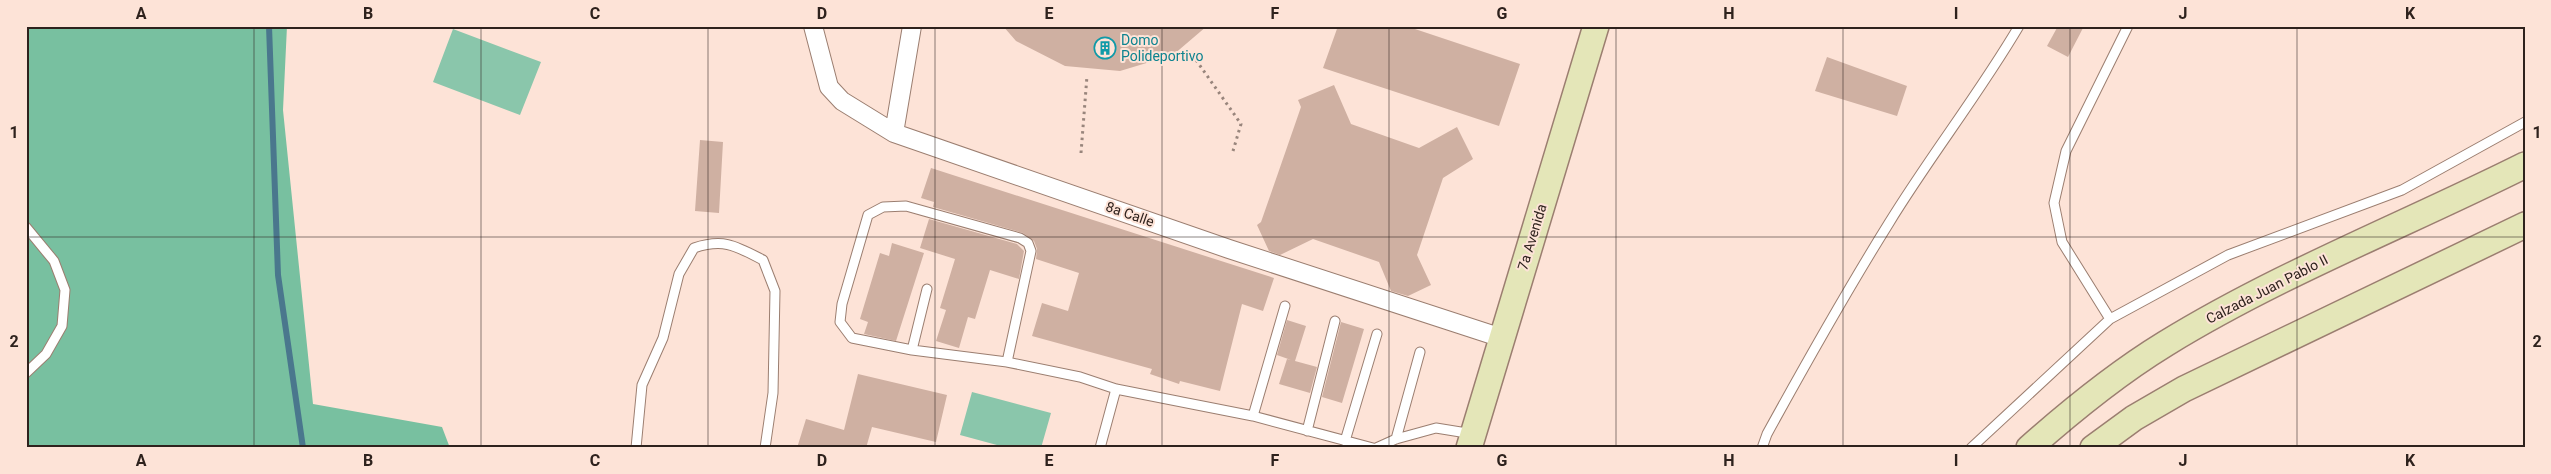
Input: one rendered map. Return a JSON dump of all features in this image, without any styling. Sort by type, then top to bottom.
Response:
[{"type":"main road","name":"7a Avenida","points":[[1471,441],[1596,26]]},
{"type":"main road","name":"Calzada Juan Pablo II","points":[[2029,448],[2065,416],[2123,372],[2207,319],[2278,282],[2525,165]]},
{"type":"main road","points":[[2093,448],[2134,418],[2184,389],[2525,225]]},
{"type":"street","name":"8a Calle","points":[[813,26],[829,87],[842,101],[894,133],[1229,249],[1502,338]]},
{"type":"street","points":[[894,133],[912,26]]},
{"type":"lane","points":[[1762,448],[1767,434],[1812,352],[1890,222],[1990,74],[2019,26]]},
{"type":"lane","points":[[2110,320],[2062,242],[2054,203],[2066,151],[2128,26]]},
{"type":"lane","points":[[1971,448],[2110,320],[2228,255],[2402,190],[2525,122]]},
{"type":"lane","points":[[1007,362],[1031,251],[1028,243],[1020,238],[906,206],[883,208],[868,215],[842,304],[840,322],[852,338],[912,350],[1007,362],[1080,377],[1116,390],[1253,416],[1375,448],[1396,439],[1436,428],[1471,441]]},
{"type":"lane","points":[[26,227],[54,260],[65,290],[62,326],[46,354],[26,373]]},
{"type":"lane","points":[[636,448],[642,386],[663,338],[679,274],[694,248],[711,242],[732,244],[763,260],[775,292],[773,393],[765,448]]},
{"type":"lane","points":[[912,350],[927,289]]},
{"type":"lane","points":[[1253,416],[1285,306]]},
{"type":"lane","points":[[1308,431],[1335,321]]},
{"type":"lane","points":[[1345,441],[1378,334]]},
{"type":"lane","points":[[1396,439],[1420,352]]},
{"type":"lane","points":[[1100,448],[1116,390]]},
{"type":"path","points":[[1196,60],[1241,124],[1233,151]]},
{"type":"path","points":[[1080,153],[1086,76]]},
{"type":"green space","points":[[26,26],[287,26],[283,110],[313,404],[442,427],[450,448],[26,448]]},
{"type":"green space","points":[[453,29],[541,62],[520,115],[433,82]]},
{"type":"green space","points":[[972,392],[1051,413],[1041,448],[1008,448],[960,435]]},
{"type":"building","name":"Domo Polideportivo","points":[[1003,26],[1207,26],[1173,55],[1120,71],[1065,66],[1016,41]]},
{"type":"building","points":[[1338,26],[1406,26],[1520,64],[1499,126],[1323,68]]},
{"type":"building","points":[[2058,26],[2084,26],[2068,57],[2047,46]]},
{"type":"building","points":[[1827,57],[1907,86],[1897,116],[1815,91]]},
{"type":"building","points":[[1334,85],[1351,124],[1419,148],[1457,127],[1473,159],[1443,178],[1417,255],[1431,285],[1408,296],[1391,291],[1379,262],[1313,239],[1280,255],[1269,251],[1257,225],[1261,222],[1301,107],[1298,100]]},
{"type":"building","points":[[700,140],[723,142],[719,213],[695,211]]},
{"type":"building","points":[[931,168],[1274,278],[1263,311],[1242,304],[1220,391],[1180,381],[1179,384],[1150,374],[1152,369],[1032,336],[1042,303],[1068,311],[1079,273],[1036,259],[1037,249],[1034,241],[1023,233],[933,207],[934,202],[921,198]]},
{"type":"building","points":[[929,219],[1017,244],[1024,251],[1019,279],[990,270],[975,319],[968,317],[959,348],[936,341],[946,310],[940,308],[955,259],[920,248]]},
{"type":"building","points":[[892,243],[924,253],[896,341],[864,334],[868,322],[860,319],[880,253],[889,256]]},
{"type":"building","points":[[1287,320],[1306,326],[1295,361],[1317,367],[1310,393],[1279,384],[1287,359],[1291,360],[1277,355]]},
{"type":"building","points":[[1341,322],[1364,329],[1342,403],[1322,397]]},
{"type":"building","points":[[858,374],[947,395],[936,442],[872,427],[866,448],[797,448],[806,419],[844,430]]},
{"type":"waterway","points":[[269,26],[278,275],[303,448]]},
{"type":"place","name":"Domo Polideportivo","points":[[1105,48]]}]
